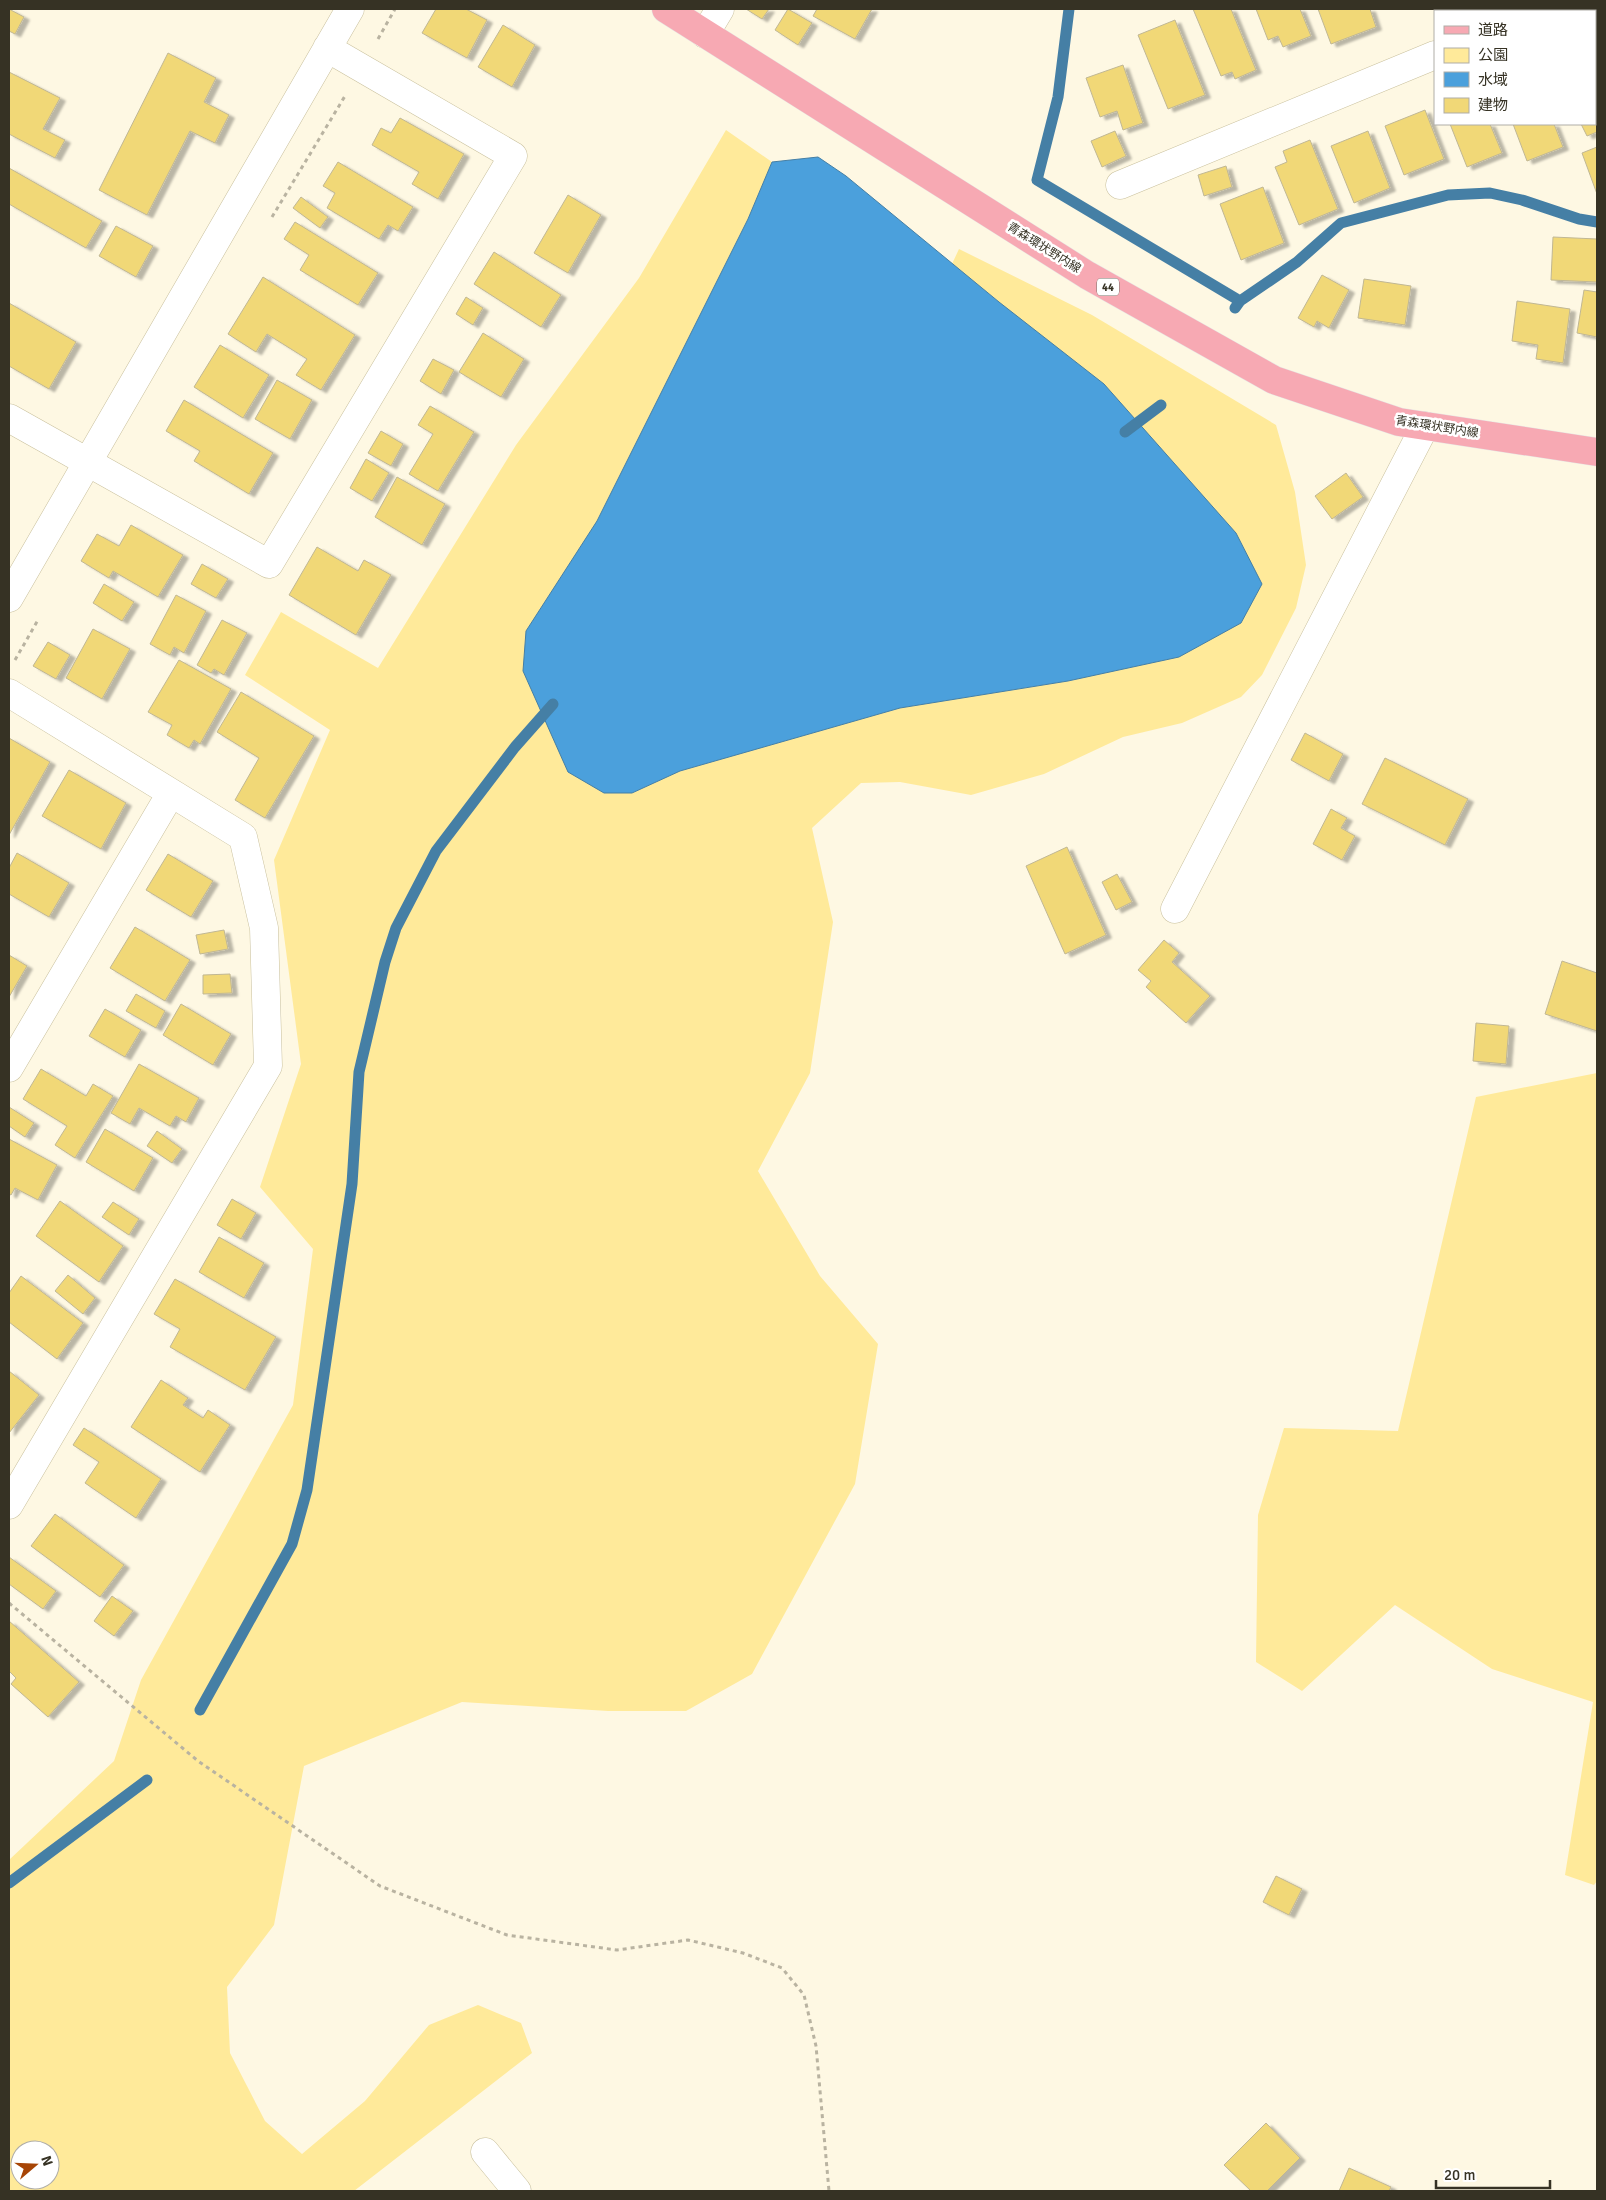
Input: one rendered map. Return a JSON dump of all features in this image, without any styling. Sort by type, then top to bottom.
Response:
[{"type":"main road","name":"青森環状野内線","points":[[666,9],[1087,275],[1274,380],[1398,422],[1597,452]]},
{"type":"street","points":[[9,598],[350,9]]},
{"type":"street","points":[[705,34],[720,9]]},
{"type":"street","points":[[9,418],[269,564],[513,156],[328,48]]},
{"type":"street","points":[[1120,185],[1434,56]]},
{"type":"street","points":[[1175,909],[1425,426]]},
{"type":"street","points":[[9,693],[243,837],[264,928],[268,1066],[9,1505]]},
{"type":"street","points":[[9,1068],[171,793]]},
{"type":"street","points":[[485,2152],[517,2191]]},
{"type":"path","points":[[9,1603],[198,1761],[380,1886],[507,1934],[617,1950],[688,1940],[743,1953],[782,1968],[804,1995],[816,2046],[829,2191]]},
{"type":"green space","points":[[726,130],[772,162],[748,219],[597,521],[526,631],[632,793],[680,771],[900,708],[1068,681],[1179,657],[999,302],[952,264],[959,249],[1092,315],[1276,425],[1295,492],[1306,565],[1296,608],[1262,675],[1241,697],[1182,723],[1123,737],[1044,774],[971,795],[900,782],[861,783],[812,828],[833,922],[810,1073],[758,1171],[820,1276],[878,1344],[855,1484],[752,1674],[686,1711],[608,1711],[462,1702],[304,1766],[274,1925],[227,1987],[230,2053],[265,2121],[302,2154],[365,2101],[429,2025],[478,2005],[521,2023],[532,2053],[354,2191],[9,2191],[9,1860],[114,1761],[141,1680],[293,1405],[313,1249],[260,1187],[301,1064],[274,860],[330,730],[245,675],[281,612],[378,668],[516,445],[639,278]]},
{"type":"green space","points":[[1597,1073],[1597,1881],[1594,1885],[1565,1875],[1593,1702],[1492,1669],[1395,1605],[1302,1691],[1256,1662],[1258,1515],[1284,1428],[1398,1431],[1476,1097]]},
{"type":"water","points":[[818,157],[846,176],[999,302],[1104,384],[1236,533],[1262,584],[1241,623],[1179,657],[1068,681],[900,708],[680,771],[632,793],[604,793],[568,772],[523,671],[526,631],[597,521],[748,219],[772,162]]},
{"type":"building","points":[[9,9],[24,17],[15,34],[9,31]]},
{"type":"building","points":[[436,9],[466,9],[487,20],[467,58],[422,33]]},
{"type":"building","points":[[746,9],[769,9],[762,19]]},
{"type":"building","points":[[788,9],[812,23],[798,45],[775,30]]},
{"type":"building","points":[[817,9],[872,9],[855,39],[813,16]]},
{"type":"building","points":[[1193,9],[1231,9],[1256,70],[1235,79],[1232,72],[1221,76]]},
{"type":"building","points":[[1256,9],[1300,9],[1311,36],[1283,47],[1278,36],[1268,40]]},
{"type":"building","points":[[1318,9],[1370,9],[1376,27],[1331,44]]},
{"type":"building","points":[[1175,20],[1205,95],[1168,109],[1138,35]]},
{"type":"building","points":[[503,25],[535,45],[512,87],[478,67]]},
{"type":"building","points":[[1596,30],[1597,30],[1596,76]]},
{"type":"building","points":[[168,53],[216,78],[204,102],[229,115],[215,143],[190,131],[147,215],[99,190]]},
{"type":"building","points":[[1123,65],[1143,123],[1123,130],[1117,111],[1100,117],[1086,78]]},
{"type":"building","points":[[9,72],[60,98],[43,129],[65,140],[55,158],[9,134]]},
{"type":"building","points":[[1596,88],[1597,132],[1587,136],[1582,125],[1596,125]]},
{"type":"building","points":[[1425,110],[1444,159],[1404,175],[1385,126]]},
{"type":"building","points":[[400,118],[464,154],[438,199],[412,184],[419,172],[372,145],[381,128],[391,133]]},
{"type":"building","points":[[1450,125],[1490,125],[1502,153],[1467,167]]},
{"type":"building","points":[[1513,125],[1554,125],[1563,147],[1527,161]]},
{"type":"building","points":[[1115,131],[1126,156],[1102,167],[1091,141]]},
{"type":"building","points":[[1368,131],[1390,188],[1354,203],[1331,146]]},
{"type":"building","points":[[1310,140],[1338,209],[1299,225],[1275,167],[1287,162],[1283,151]]},
{"type":"building","points":[[1597,147],[1597,194],[1582,153]]},
{"type":"building","points":[[338,162],[413,207],[398,231],[388,225],[379,239],[327,208],[335,193],[323,186]]},
{"type":"building","points":[[1226,166],[1232,187],[1204,196],[1198,175]]},
{"type":"building","points":[[9,168],[102,221],[86,248],[9,204]]},
{"type":"building","points":[[1263,187],[1284,243],[1241,260],[1220,204]]},
{"type":"building","points":[[568,195],[601,215],[568,273],[534,253]]},
{"type":"building","points":[[301,197],[328,217],[320,228],[293,208]]},
{"type":"building","points":[[295,222],[378,273],[358,305],[300,270],[309,255],[284,239]]},
{"type":"building","points":[[116,226],[153,246],[136,277],[99,256]]},
{"type":"building","points":[[1553,237],[1597,239],[1597,282],[1551,280]]},
{"type":"building","points":[[494,252],[561,295],[541,327],[474,284]]},
{"type":"building","points":[[1322,275],[1349,290],[1329,328],[1317,321],[1314,327],[1298,318]]},
{"type":"building","points":[[263,277],[355,335],[321,390],[296,375],[307,359],[267,334],[256,352],[228,334]]},
{"type":"building","points":[[1364,279],[1411,286],[1405,325],[1358,318]]},
{"type":"building","points":[[1584,290],[1597,292],[1597,337],[1577,333]]},
{"type":"building","points":[[466,297],[483,308],[473,325],[456,314]]},
{"type":"building","points":[[1517,301],[1570,309],[1563,363],[1536,359],[1538,345],[1512,341]]},
{"type":"building","points":[[9,303],[76,342],[49,389],[9,366]]},
{"type":"building","points":[[483,333],[524,359],[501,397],[459,372]]},
{"type":"building","points":[[220,345],[269,375],[243,418],[194,387]]},
{"type":"building","points":[[433,359],[454,370],[441,394],[420,381]]},
{"type":"building","points":[[277,380],[312,400],[290,439],[255,419]]},
{"type":"building","points":[[184,400],[273,453],[249,494],[194,461],[200,451],[166,431]]},
{"type":"building","points":[[430,406],[474,432],[438,491],[409,474],[433,434],[418,425]]},
{"type":"building","points":[[381,431],[403,444],[391,466],[368,453]]},
{"type":"building","points":[[366,459],[389,473],[372,501],[350,488]]},
{"type":"building","points":[[1346,473],[1363,497],[1332,519],[1315,496]]},
{"type":"building","points":[[397,477],[445,504],[422,545],[375,517]]},
{"type":"building","points":[[131,525],[183,555],[158,597],[113,571],[109,578],[81,561],[97,534],[119,546]]},
{"type":"building","points":[[317,547],[358,571],[364,560],[391,575],[356,635],[289,595]]},
{"type":"building","points":[[202,564],[228,579],[216,598],[191,584]]},
{"type":"building","points":[[104,584],[134,602],[122,621],[93,603]]},
{"type":"building","points":[[176,595],[206,611],[184,653],[174,647],[170,655],[150,644]]},
{"type":"building","points":[[222,620],[247,633],[224,675],[214,669],[211,673],[197,665]]},
{"type":"building","points":[[93,629],[130,649],[102,699],[66,678]]},
{"type":"building","points":[[48,642],[70,655],[56,679],[33,666]]},
{"type":"building","points":[[179,660],[231,689],[200,744],[194,740],[189,748],[167,735],[172,725],[148,712]]},
{"type":"building","points":[[241,692],[314,736],[265,818],[235,800],[259,758],[217,732]]},
{"type":"building","points":[[1305,733],[1343,754],[1329,781],[1291,760]]},
{"type":"building","points":[[9,738],[50,762],[9,835]]},
{"type":"building","points":[[1385,758],[1468,799],[1445,845],[1362,804]]},
{"type":"building","points":[[69,770],[126,803],[101,849],[42,816]]},
{"type":"building","points":[[1331,809],[1347,818],[1341,828],[1355,836],[1342,860],[1313,844]]},
{"type":"building","points":[[1067,847],[1106,935],[1065,954],[1026,866]]},
{"type":"building","points":[[17,853],[69,883],[49,917],[9,894],[9,868]]},
{"type":"building","points":[[168,854],[213,881],[191,917],[146,890]]},
{"type":"building","points":[[1117,874],[1132,902],[1116,910],[1102,882]]},
{"type":"building","points":[[135,927],[190,960],[165,1001],[110,968]]},
{"type":"building","points":[[224,930],[228,949],[200,954],[196,935]]},
{"type":"building","points":[[1164,940],[1179,953],[1172,962],[1210,996],[1186,1023],[1146,987],[1151,981],[1138,970]]},
{"type":"building","points":[[9,955],[27,966],[9,997]]},
{"type":"building","points":[[1562,961],[1597,973],[1597,1031],[1545,1014]]},
{"type":"building","points":[[230,974],[232,993],[203,994],[203,975]]},
{"type":"building","points":[[136,994],[165,1011],[156,1028],[126,1011]]},
{"type":"building","points":[[181,1004],[231,1034],[213,1065],[163,1035]]},
{"type":"building","points":[[105,1009],[141,1030],[125,1057],[89,1036]]},
{"type":"building","points":[[1476,1023],[1509,1026],[1506,1064],[1473,1061]]},
{"type":"building","points":[[139,1064],[199,1098],[186,1122],[176,1116],[170,1126],[139,1108],[130,1124],[111,1113]]},
{"type":"building","points":[[41,1069],[86,1096],[93,1084],[113,1096],[75,1158],[55,1145],[67,1126],[23,1099]]},
{"type":"building","points":[[9,1107],[34,1123],[25,1137],[9,1126]]},
{"type":"building","points":[[105,1129],[153,1158],[134,1191],[86,1162]]},
{"type":"building","points":[[157,1131],[182,1149],[172,1163],[147,1146]]},
{"type":"building","points":[[9,1139],[57,1165],[38,1200],[15,1188],[11,1195],[9,1194]]},
{"type":"building","points":[[232,1199],[256,1213],[241,1239],[217,1225]]},
{"type":"building","points":[[60,1201],[123,1246],[99,1282],[36,1236]]},
{"type":"building","points":[[113,1202],[139,1219],[129,1235],[102,1217]]},
{"type":"building","points":[[219,1237],[264,1263],[244,1298],[199,1272]]},
{"type":"building","points":[[68,1275],[95,1298],[83,1314],[55,1291]]},
{"type":"building","points":[[21,1276],[83,1323],[57,1359],[9,1322],[9,1293]]},
{"type":"building","points":[[175,1279],[276,1337],[245,1390],[170,1347],[180,1329],[154,1314]]},
{"type":"building","points":[[9,1371],[39,1395],[9,1433]]},
{"type":"building","points":[[161,1380],[188,1398],[183,1405],[203,1418],[208,1410],[230,1425],[200,1472],[131,1427]]},
{"type":"building","points":[[84,1428],[161,1479],[136,1518],[85,1483],[99,1462],[73,1445]]},
{"type":"building","points":[[55,1514],[124,1565],[100,1597],[31,1546]]},
{"type":"building","points":[[9,1557],[56,1591],[43,1609],[9,1584]]},
{"type":"building","points":[[112,1596],[133,1611],[114,1636],[94,1621]]},
{"type":"building","points":[[9,1621],[79,1682],[48,1717],[11,1684],[16,1678],[9,1671]]},
{"type":"building","points":[[1276,1876],[1302,1889],[1289,1915],[1263,1902]]},
{"type":"building","points":[[1266,2123],[1300,2158],[1267,2191],[1251,2191],[1224,2165]]},
{"type":"building","points":[[1349,2168],[1391,2187],[1389,2191],[1339,2191]]},
{"type":"waterway","points":[[1069,9],[1058,97],[1037,180],[1240,301]]},
{"type":"waterway","points":[[1235,308],[1240,301],[1297,262],[1341,223],[1448,195],[1490,193],[1522,200],[1579,219],[1597,222]]},
{"type":"waterway","points":[[1125,432],[1161,405]]},
{"type":"waterway","points":[[200,1710],[292,1544],[307,1490],[352,1184],[359,1072],[385,962],[396,928],[436,851],[515,747],[553,704]]},
{"type":"waterway","points":[[9,1883],[147,1780]]}]
